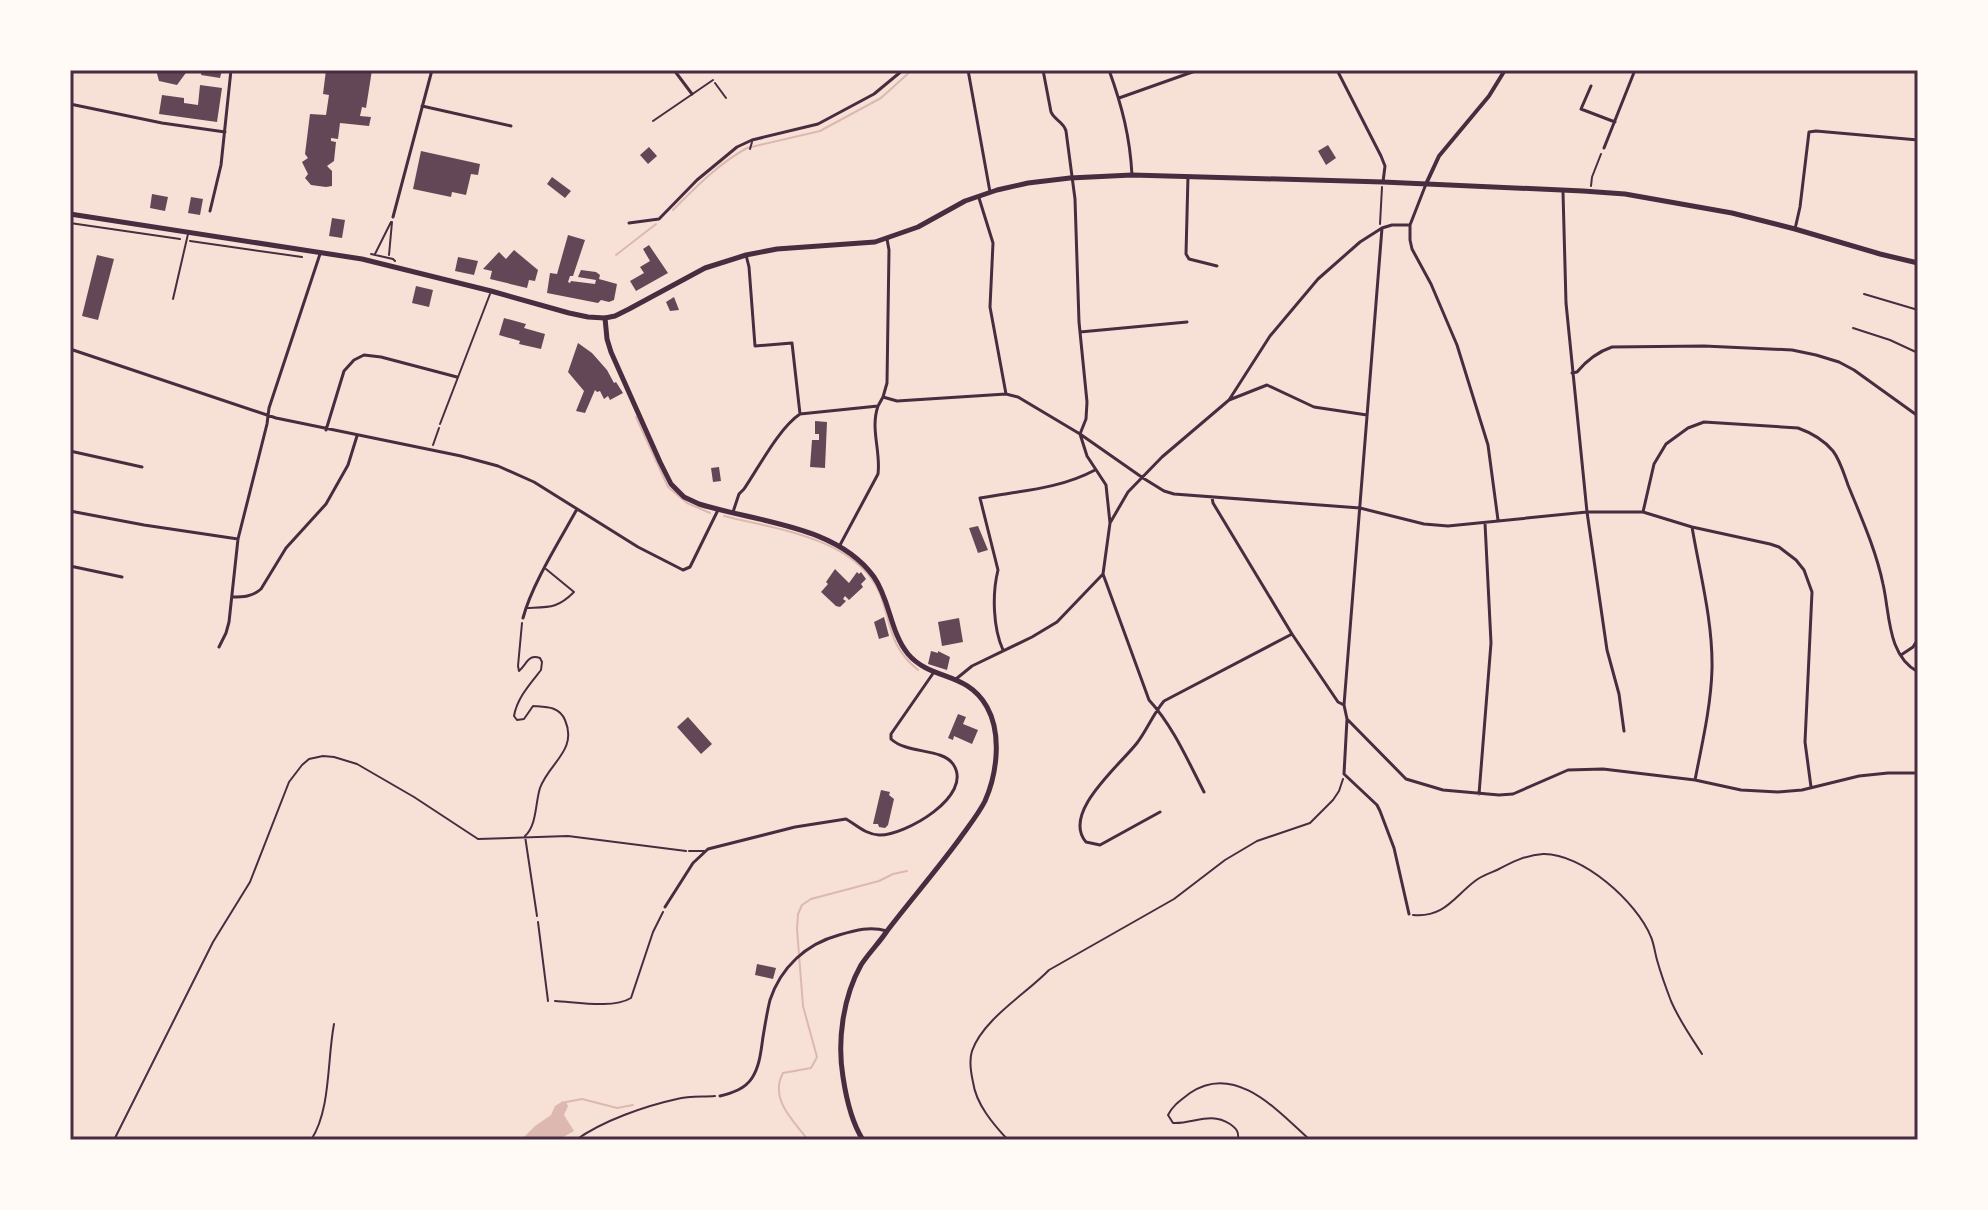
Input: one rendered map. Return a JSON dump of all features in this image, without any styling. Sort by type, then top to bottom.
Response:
[{"type":"main road","points":[[70,214],[362,259],[569,313],[605,318],[629,309],[705,268],[746,255],[777,249],[887,239],[918,227],[978,195],[1028,183],[1132,175],[1383,182],[1625,194],[1707,207],[1918,263]]},
{"type":"main road","points":[[605,318],[611,352],[671,484],[684,497],[718,510],[806,532],[840,545],[876,579],[905,649],[916,661],[934,672],[956,679],[979,695],[991,716],[996,749],[995,768],[984,804],[861,966],[848,997],[841,1062],[846,1094],[863,1140]]},
{"type":"street","points":[[210,211],[221,165],[231,70]]},
{"type":"street","points":[[393,217],[432,70]]},
{"type":"street","points":[[674,70],[692,94]]},
{"type":"street","points":[[629,223],[659,219],[716,163],[737,147],[818,124],[874,94],[903,70]]},
{"type":"street","points":[[968,70],[990,192]]},
{"type":"street","points":[[1043,70],[1051,112],[1064,126],[1075,199],[1076,269],[1087,402],[1086,419],[1080,434],[1087,456],[1106,485],[1110,523],[1103,574],[1149,700],[1204,792]]},
{"type":"street","points":[[1109,70],[1129,137],[1132,175]]},
{"type":"street","points":[[1119,98],[1198,70]]},
{"type":"street","points":[[1337,70],[1381,156],[1385,166],[1383,182]]},
{"type":"street","points":[[1340,75],[1347,70]]},
{"type":"street","points":[[1498,520],[1488,445],[1457,345],[1412,249],[1410,225],[1439,156],[1489,96],[1505,70]]},
{"type":"street","points":[[1604,148],[1635,70]]},
{"type":"street","points":[[1591,86],[1581,109],[1615,122]]},
{"type":"street","points":[[70,104],[225,132]]},
{"type":"street","points":[[422,106],[511,126]]},
{"type":"street","points":[[1795,229],[1809,132],[1918,140]]},
{"type":"street","points":[[1188,176],[1186,254],[1189,259],[1217,266]]},
{"type":"street","points":[[1563,190],[1566,303],[1587,512],[1607,650],[1619,694],[1624,731]]},
{"type":"street","points":[[978,195],[993,243],[990,307],[1006,394]]},
{"type":"street","points":[[1110,523],[1128,492],[1162,457],[1229,400],[1270,336],[1318,279],[1360,242],[1382,228],[1410,225]]},
{"type":"street","points":[[1382,228],[1344,705],[1347,719],[1344,774],[1380,811],[1394,848],[1409,914]]},
{"type":"street","points":[[840,545],[878,474],[874,427],[887,383],[887,239]]},
{"type":"street","points":[[219,647],[226,633],[238,539],[268,415],[320,254]]},
{"type":"street","points":[[746,255],[755,346],[792,343],[800,414]]},
{"type":"street","points":[[1080,332],[1187,322]]},
{"type":"street","points":[[1572,373],[1600,351],[1612,347],[1704,346],[1792,350],[1839,362],[1918,416]]},
{"type":"street","points":[[70,349],[268,415],[326,430],[486,462],[513,472],[638,547],[685,570],[690,567],[718,510]]},
{"type":"street","points":[[326,430],[344,371],[364,355],[457,377]]},
{"type":"street","points":[[1229,400],[1267,385],[1314,407],[1367,415]]},
{"type":"street","points":[[883,397],[897,401],[1006,394],[1029,402],[1143,478],[1174,494],[1360,508],[1424,524],[1448,526],[1587,512],[1643,512],[1779,547],[1796,560],[1809,580],[1813,600],[1805,742],[1811,787]]},
{"type":"street","points":[[733,513],[739,494],[790,421],[800,414],[878,406]]},
{"type":"street","points":[[1643,512],[1654,464],[1666,444],[1688,428],[1704,422],[1798,428],[1810,432],[1835,454],[1883,581],[1893,639],[1910,667],[1918,672]]},
{"type":"street","points":[[232,597],[256,594],[261,589],[286,548],[326,504],[348,465],[357,436]]},
{"type":"street","points":[[70,451],[142,467]]},
{"type":"street","points":[[1003,650],[997,632],[998,570],[980,498],[1057,485],[1095,470]]},
{"type":"street","points":[[1212,497],[1292,634],[1338,702],[1344,705]]},
{"type":"street","points":[[523,618],[525,608],[577,509]]},
{"type":"street","points":[[70,511],[238,539]]},
{"type":"street","points":[[1479,794],[1491,643],[1485,523]]},
{"type":"street","points":[[1692,527],[1708,619],[1712,669],[1695,780]]},
{"type":"street","points":[[70,566],[122,577]]},
{"type":"street","points":[[956,679],[972,666],[1057,622],[1103,574]]},
{"type":"street","points":[[1160,812],[1100,845],[1086,842],[1080,832],[1081,816],[1087,802],[1137,743],[1157,709],[1172,696],[1292,634]]},
{"type":"street","points":[[1901,655],[1918,639]]},
{"type":"street","points":[[665,907],[693,863],[708,849],[778,830],[846,819],[862,831],[886,835],[899,832],[941,807],[956,779],[951,761],[905,747],[891,739],[891,734],[934,672]]},
{"type":"street","points":[[1347,719],[1406,779],[1443,790],[1479,794],[1513,794],[1568,770],[1603,769],[1778,792],[1859,776],[1918,773]]},
{"type":"street","points":[[720,1096],[736,1091],[751,1081],[758,1066],[769,1003],[797,956],[835,936],[871,927],[887,931]]},
{"type":"lane","points":[[653,121],[713,80]]},
{"type":"lane","points":[[173,299],[188,233]]},
{"type":"lane","points":[[440,424],[491,291]]},
{"type":"lane","points":[[1864,294],[1918,310]]},
{"type":"lane","points":[[1853,328],[1918,353]]},
{"type":"lane","points":[[525,608],[554,607],[574,592],[545,568]]},
{"type":"lane","points":[[689,851],[705,852]]},
{"type":"lane","points":[[538,922],[548,1001]]},
{"type":"path","points":[[1591,191],[1592,177],[1604,148]]},
{"type":"path","points":[[1382,228],[1379,222],[1383,182]]},
{"type":"path","points":[[375,254],[393,217]]},
{"type":"path","points":[[387,265],[393,217]]},
{"type":"path","points":[[70,223],[314,259],[320,254]]},
{"type":"path","points":[[431,450],[440,424]]},
{"type":"path","points":[[523,618],[519,671],[529,658],[540,658],[542,665],[515,707],[514,716],[517,720],[524,719],[533,706],[554,708],[563,714],[569,739],[541,786],[532,828],[525,836],[538,922]]},
{"type":"path","points":[[114,1140],[213,942],[250,882],[289,782],[309,759],[334,757],[357,764],[478,839],[568,836],[689,851]]},
{"type":"path","points":[[1008,1140],[975,1096],[971,1074],[971,1055],[978,1039],[993,1020],[1049,970],[1174,899],[1225,860],[1257,841],[1310,823],[1339,791],[1344,774]]},
{"type":"path","points":[[1409,914],[1424,916],[1437,912],[1457,899],[1476,880],[1527,856],[1550,854],[1565,858],[1590,870],[1627,899],[1647,928],[1672,1003],[1702,1054]]},
{"type":"path","points":[[548,1001],[614,1004],[631,998],[653,932],[665,907]]},
{"type":"path","points":[[311,1140],[324,1111],[334,1024]]},
{"type":"path","points":[[1238,1140],[1239,1133],[1234,1126],[1219,1118],[1205,1117],[1173,1123],[1168,1115],[1172,1107],[1200,1086],[1219,1082],[1235,1084],[1275,1109],[1310,1140]]},
{"type":"path","points":[[576,1140],[649,1106],[680,1098],[720,1096]]},
{"type":"shaded area","points":[[563,1101],[568,1106],[564,1115],[574,1131],[558,1140],[521,1140],[551,1115],[555,1106]]},
{"type":"building","points":[[156,70],[188,70],[177,85],[159,81]]},
{"type":"building","points":[[202,70],[222,70],[220,78],[201,75]]},
{"type":"building","points":[[326,70],[372,70],[366,108],[362,107],[360,116],[371,117],[369,126],[340,123],[338,139],[331,138],[336,142],[334,161],[327,166],[332,171],[332,186],[326,187],[311,185],[305,178],[308,174],[302,162],[308,158],[305,154],[310,114],[326,115],[329,95],[323,94]]},
{"type":"building","points":[[200,85],[222,88],[217,122],[159,114],[162,95],[184,98],[184,103],[198,105]]},
{"type":"building","points":[[1328,145],[1336,158],[1326,165],[1318,151]]},
{"type":"building","points":[[649,147],[657,156],[648,164],[640,155]]},
{"type":"building","points":[[421,151],[480,164],[478,175],[471,174],[466,195],[452,192],[451,197],[413,189]]},
{"type":"building","points":[[552,177],[571,191],[565,198],[547,184]]},
{"type":"building","points":[[152,194],[168,197],[165,211],[150,208]]},
{"type":"building","points":[[191,197],[203,199],[200,215],[188,213]]},
{"type":"building","points":[[332,218],[345,220],[342,238],[329,236]]},
{"type":"building","points":[[568,235],[585,240],[568,282],[595,284],[596,280],[578,277],[581,270],[596,272],[600,275],[599,279],[617,284],[614,300],[598,303],[547,293],[550,273],[557,274]]},
{"type":"building","points":[[649,245],[668,273],[636,291],[630,281],[644,273],[640,267],[650,261],[643,249]]},
{"type":"building","points":[[514,250],[538,270],[535,281],[529,280],[527,288],[490,279],[492,271],[483,269],[499,252],[506,259]]},
{"type":"building","points":[[97,255],[114,259],[98,320],[82,316]]},
{"type":"building","points":[[458,257],[478,261],[474,275],[455,271]]},
{"type":"building","points":[[416,286],[433,290],[429,307],[412,303]]},
{"type":"building","points":[[674,297],[679,310],[670,311],[666,302]]},
{"type":"building","points":[[504,318],[526,324],[524,328],[545,334],[541,349],[499,335]]},
{"type":"building","points":[[578,343],[592,353],[623,393],[610,400],[608,396],[604,399],[600,391],[595,390],[585,413],[576,411],[584,391],[568,372]]},
{"type":"building","points":[[815,421],[827,422],[825,468],[810,467],[812,440],[819,440],[819,434],[815,434]]},
{"type":"building","points":[[719,467],[721,481],[713,482],[711,468]]},
{"type":"building","points":[[978,526],[988,550],[978,553],[969,528]]},
{"type":"building","points":[[835,569],[849,583],[857,572],[861,572],[866,579],[861,584],[863,587],[849,600],[845,596],[843,599],[846,601],[840,607],[821,592]]},
{"type":"building","points":[[884,617],[889,636],[879,639],[874,622]]},
{"type":"building","points":[[959,618],[963,642],[942,646],[938,622]]},
{"type":"building","points":[[931,651],[950,657],[947,670],[928,664]]},
{"type":"building","points":[[958,714],[966,717],[963,724],[978,730],[972,744],[954,736],[953,740],[948,738]]},
{"type":"building","points":[[688,717],[712,744],[701,754],[677,727]]},
{"type":"building","points":[[881,790],[890,792],[894,799],[885,828],[873,824]]},
{"type":"building","points":[[757,964],[776,968],[773,979],[755,975]]},
{"type":"waterway","points":[[673,210],[736,154],[747,148],[820,131],[881,98],[912,70]]},
{"type":"waterway","points":[[616,255],[656,224]]},
{"type":"waterway","points":[[636,417],[668,487],[687,503],[710,513]]},
{"type":"waterway","points":[[724,516],[813,539],[853,560],[869,575],[880,594],[896,644],[918,670]]},
{"type":"waterway","points":[[808,1140],[785,1109],[779,1092],[783,1073],[811,1068],[817,1057],[803,1006],[798,914],[802,905],[811,899],[907,871]]},
{"type":"waterway","points":[[566,1102],[582,1099],[617,1108],[633,1105]]}]
